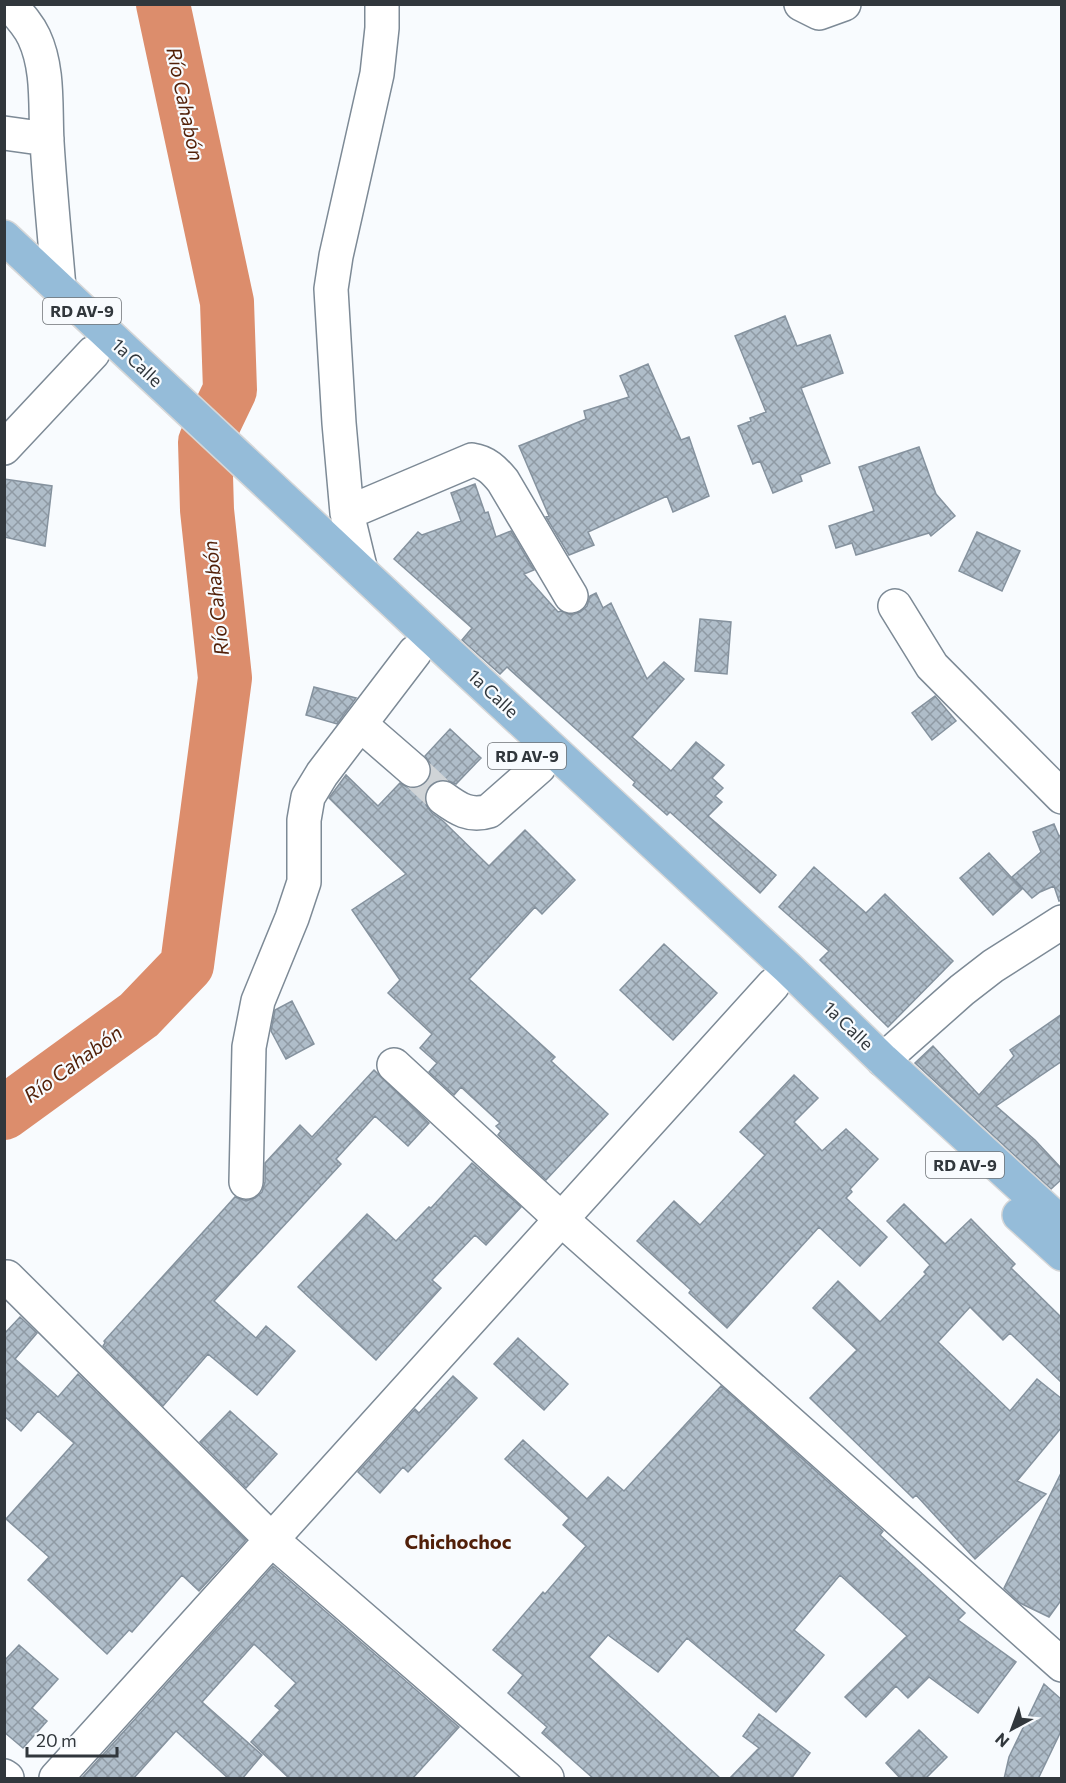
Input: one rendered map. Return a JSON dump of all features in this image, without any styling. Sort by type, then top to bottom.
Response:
[{"type":"main road","name":"1a Calle","points":[[4,237],[59,288],[152,392],[289,519],[414,652],[773,985],[868,1077],[1062,1254]]},
{"type":"main road","name":"1a Calle","points":[[4,268],[93,353],[152,392]]},
{"type":"main road","name":"1a Calle","points":[[289,519],[361,571],[788,968],[883,1060],[1062,1224]]},
{"type":"street","points":[[361,571],[347,513],[331,289],[336,256],[377,74],[382,4]]},
{"type":"street","points":[[801,4],[819,13],[844,4]]},
{"type":"street","points":[[19,10],[35,39],[46,93],[47,139],[59,288]]},
{"type":"street","points":[[4,133],[47,139]]},
{"type":"street","points":[[4,448],[93,353]]},
{"type":"street","points":[[347,513],[472,460],[480,461],[489,466],[503,481],[571,596]]},
{"type":"street","points":[[895,606],[932,666],[1062,797]]},
{"type":"street","points":[[246,1182],[249,1047],[258,1001],[304,882],[304,820],[308,797],[322,774],[414,652]]},
{"type":"street","points":[[360,724],[413,770]]},
{"type":"street","points":[[443,798],[464,812],[489,811],[538,767]]},
{"type":"street","points":[[883,1060],[978,978],[1028,942],[1062,922]]},
{"type":"street","points":[[56,1779],[773,985]]},
{"type":"street","points":[[394,1065],[561,1219],[1062,1665]]},
{"type":"street","points":[[7,1277],[272,1540],[547,1779]]},
{"type":"building","points":[[785,316],[797,346],[830,335],[843,373],[801,388],[830,463],[800,475],[802,481],[773,493],[760,461],[753,464],[738,426],[766,412],[735,336]]},
{"type":"building","points":[[648,364],[681,440],[689,437],[709,496],[673,512],[667,496],[588,532],[594,545],[569,555],[546,517],[549,516],[519,446],[586,419],[584,411],[629,397],[620,376]]},
{"type":"building","points":[[919,447],[936,494],[955,516],[931,536],[929,533],[856,555],[852,543],[836,548],[829,526],[874,511],[859,467]]},
{"type":"building","points":[[4,479],[52,486],[45,546],[4,537]]},
{"type":"building","points":[[475,484],[496,537],[511,531],[534,570],[524,574],[558,612],[571,615],[580,612],[587,606],[590,596],[596,593],[603,608],[611,603],[647,679],[664,662],[684,679],[632,737],[671,771],[696,742],[724,765],[712,778],[723,788],[715,796],[722,802],[708,816],[776,875],[760,893],[670,812],[667,815],[633,785],[635,782],[507,667],[500,674],[462,640],[472,628],[394,559],[418,532],[422,535],[461,521],[451,493]]},
{"type":"building","points":[[977,532],[1020,551],[1002,591],[959,571]]},
{"type":"building","points":[[700,619],[731,622],[727,674],[695,671]]},
{"type":"building","points":[[314,687],[356,698],[337,724],[306,715]]},
{"type":"building","points":[[935,696],[956,721],[932,740],[912,713]]},
{"type":"building","points":[[450,729],[481,758],[456,784],[444,779],[428,787],[424,797],[432,813],[489,866],[525,830],[575,880],[542,914],[535,907],[469,979],[555,1057],[551,1061],[608,1114],[546,1180],[498,1135],[501,1131],[496,1126],[500,1123],[461,1087],[454,1095],[429,1072],[437,1063],[420,1048],[432,1034],[388,993],[400,980],[352,910],[406,874],[329,798],[346,775],[378,806],[400,783],[409,788],[420,787],[427,782],[431,773],[430,763],[425,756]]},
{"type":"building","points":[[1054,824],[1059,836],[1062,834],[1062,900],[1059,901],[1054,886],[1032,898],[1012,877],[1041,852],[1033,832]]},
{"type":"building","points":[[989,853],[1022,889],[993,915],[960,878]]},
{"type":"building","points":[[814,867],[866,913],[885,894],[953,961],[888,1027],[820,960],[829,951],[779,907]]},
{"type":"building","points":[[664,944],[717,993],[673,1040],[620,990]]},
{"type":"building","points":[[292,1001],[314,1044],[286,1059],[271,1031],[275,1010]]},
{"type":"building","points":[[1062,1014],[1062,1061],[996,1106],[1035,1140],[1062,1169],[1062,1179],[1051,1189],[915,1063],[933,1046],[979,1095],[1014,1056],[1010,1050]]},
{"type":"building","points":[[374,1070],[429,1123],[408,1146],[375,1116],[336,1159],[341,1164],[214,1301],[256,1338],[266,1326],[295,1351],[257,1395],[208,1354],[163,1406],[103,1346],[104,1341],[235,1197],[246,1201],[262,1192],[265,1182],[265,1163],[300,1125],[312,1137]]},
{"type":"building","points":[[794,1075],[818,1098],[794,1122],[822,1151],[846,1129],[878,1159],[850,1189],[852,1192],[846,1198],[887,1237],[860,1266],[819,1227],[727,1328],[689,1293],[691,1290],[637,1241],[674,1201],[700,1225],[765,1155],[740,1132]]},
{"type":"building","points":[[472,1163],[521,1207],[486,1245],[475,1235],[432,1280],[441,1288],[376,1360],[298,1287],[367,1214],[396,1241],[429,1207],[431,1208]]},
{"type":"building","points":[[904,1204],[945,1244],[971,1219],[1015,1264],[1011,1268],[1062,1318],[1062,1383],[1010,1333],[1003,1340],[970,1307],[938,1342],[1010,1411],[1037,1379],[1062,1399],[1062,1427],[1017,1481],[1046,1494],[975,1559],[916,1495],[913,1498],[810,1398],[857,1350],[813,1308],[838,1281],[880,1322],[926,1274],[924,1272],[930,1265],[887,1221]]},
{"type":"building","points":[[20,1317],[37,1333],[15,1359],[58,1397],[78,1374],[246,1540],[199,1591],[182,1575],[132,1632],[129,1630],[107,1654],[28,1580],[49,1557],[6,1519],[74,1443],[38,1411],[21,1431],[4,1416],[4,1334]]},
{"type":"building","points":[[518,1338],[568,1384],[544,1410],[494,1364]]},
{"type":"building","points":[[453,1376],[477,1398],[408,1472],[403,1467],[380,1493],[358,1472],[415,1409],[419,1413]]},
{"type":"building","points":[[721,1386],[883,1531],[880,1535],[965,1613],[958,1620],[1016,1662],[978,1713],[929,1677],[908,1698],[896,1686],[866,1717],[845,1697],[907,1636],[840,1575],[794,1630],[824,1655],[776,1712],[687,1638],[658,1672],[608,1635],[589,1657],[721,1779],[594,1779],[542,1733],[547,1727],[508,1693],[523,1675],[493,1650],[586,1546],[563,1525],[569,1518],[505,1459],[523,1440],[587,1499],[608,1477],[624,1491]]},
{"type":"building","points":[[230,1411],[277,1454],[246,1488],[200,1442]]},
{"type":"building","points":[[1062,1471],[1062,1599],[1049,1617],[1020,1603],[1004,1588]]},
{"type":"building","points":[[273,1566],[459,1727],[412,1779],[290,1779],[251,1742],[280,1710],[275,1706],[296,1683],[254,1644],[202,1702],[262,1755],[242,1779],[229,1779],[176,1731],[133,1779],[81,1779]]},
{"type":"building","points":[[19,1645],[58,1679],[32,1708],[47,1721],[23,1748],[4,1732],[4,1661]]},
{"type":"building","points":[[1044,1684],[1062,1700],[1062,1729],[1038,1779],[1004,1779],[1009,1757]]},
{"type":"building","points":[[759,1714],[810,1753],[791,1779],[729,1779],[759,1748],[743,1736]]},
{"type":"building","points":[[919,1730],[947,1757],[925,1779],[901,1779],[886,1763]]},
{"type":"waterway","name":"Río Cahabón","points":[[4,1113],[139,1015],[187,965],[225,678],[207,510],[205,442],[230,390],[227,302],[163,4]]},
{"type":"tunnel","points":[[413,770],[443,798]]},
{"type":"district","name":"Chichochoc","points":[[458,1542]]}]
